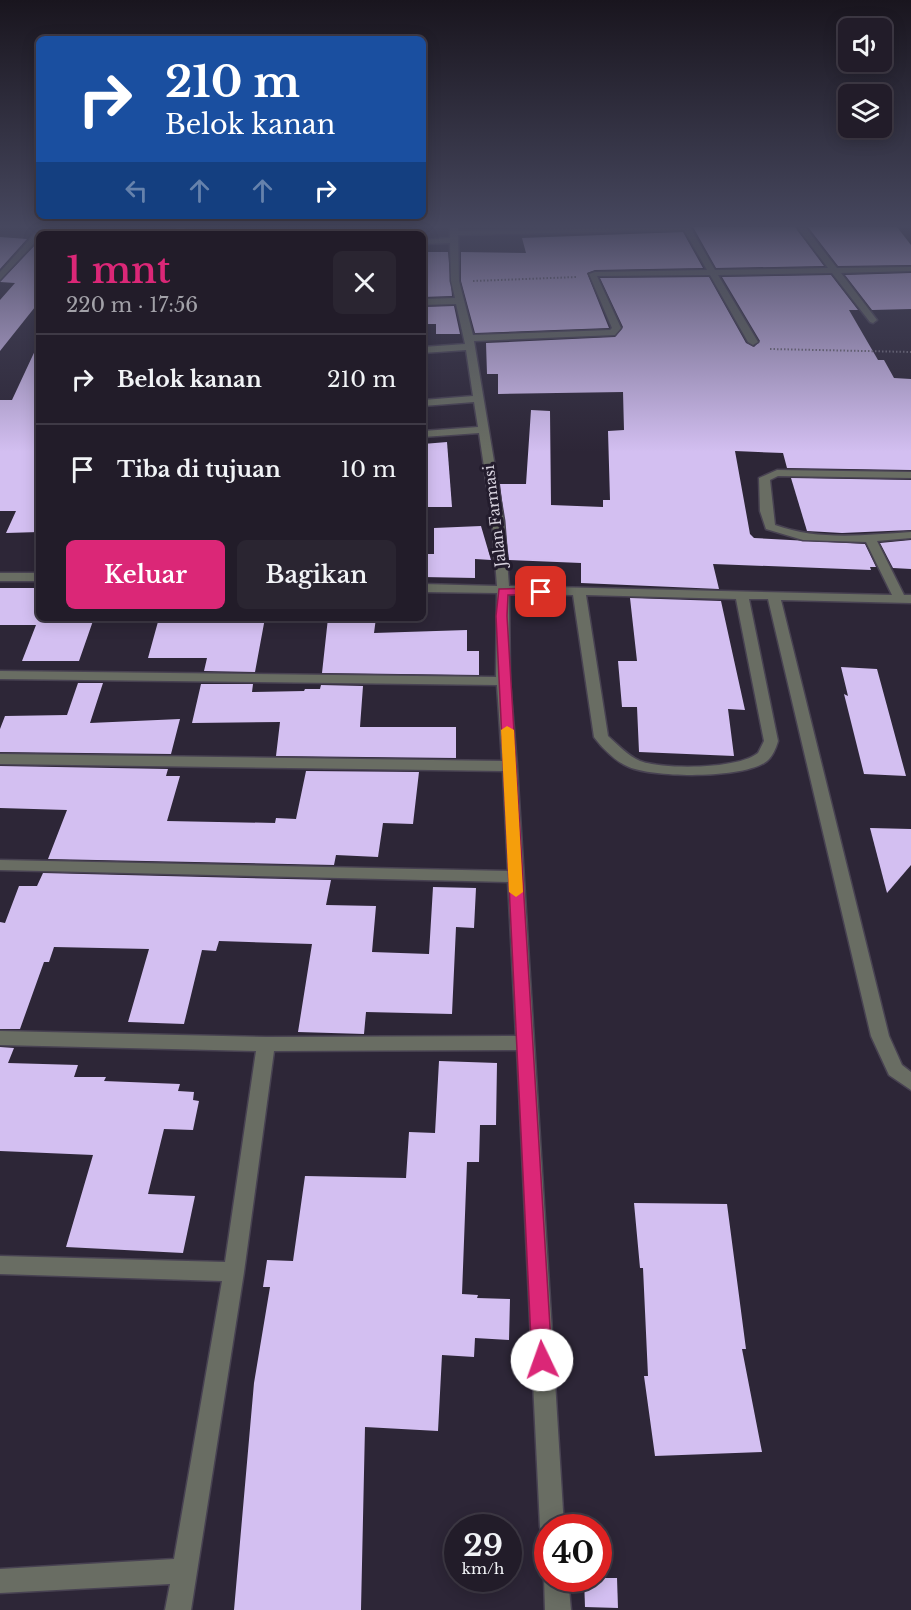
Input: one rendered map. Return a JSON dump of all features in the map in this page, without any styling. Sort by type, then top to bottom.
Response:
[{"type":"street","name":"Jalan Farmasi","points":[[459,302],[469,343],[476,399],[498,521],[503,591],[503,681],[510,766],[551,1514]]},
{"type":"street","points":[[426,350],[469,343],[612,333],[616,328],[604,302]]},
{"type":"street","points":[[730,302],[753,342]]},
{"type":"street","points":[[860,302],[873,320]]},
{"type":"street","points":[[426,403],[476,399]]},
{"type":"street","points":[[426,434],[483,429]]},
{"type":"street","points":[[911,475],[777,474],[764,478],[766,511],[770,527],[786,534],[809,537],[870,538],[911,535]]},
{"type":"street","points":[[870,538],[905,599]]},
{"type":"street","points":[[0,577],[36,577]]},
{"type":"street","points":[[426,588],[905,599]]},
{"type":"street","points":[[579,592],[601,737],[633,764],[677,769],[740,769],[759,760],[768,752],[771,741],[742,596]]},
{"type":"street","points":[[774,597],[880,1036],[895,1070],[911,1083]]},
{"type":"street","points":[[0,675],[503,681]]},
{"type":"street","points":[[0,759],[510,766]]},
{"type":"street","points":[[0,865],[515,877]]},
{"type":"street","points":[[0,1038],[266,1044],[525,1042]]},
{"type":"street","points":[[178,1610],[234,1272],[266,1044]]},
{"type":"street","points":[[0,1265],[234,1272]]},
{"type":"street","points":[[0,1581],[184,1571]]},
{"type":"street","points":[[557,1592],[558,1610]]},
{"type":"path","points":[[753,342],[759,347],[770,349],[911,352]]},
{"type":"building","points":[[0,302],[36,302],[36,306],[0,351]]},
{"type":"building","points":[[467,302],[599,302],[609,328],[475,333]]},
{"type":"building","points":[[611,302],[723,302],[746,343],[754,347],[760,341],[737,302],[852,302],[858,310],[849,310],[878,360],[884,360],[894,378],[911,379],[911,470],[787,468],[783,453],[735,451],[750,534],[754,538],[865,544],[876,567],[870,567],[871,570],[713,564],[719,589],[581,583],[581,563],[509,560],[500,484],[526,484],[531,410],[550,411],[551,505],[603,507],[603,500],[610,500],[608,431],[624,430],[623,392],[498,394],[498,374],[487,374],[486,343],[615,337],[623,327]]},
{"type":"building","points":[[866,302],[911,302],[911,309],[872,310]]},
{"type":"building","points":[[454,306],[460,334],[436,334],[436,324],[426,324],[426,307]]},
{"type":"building","points":[[36,348],[36,532],[6,533],[16,511],[0,511],[0,400],[12,400]]},
{"type":"building","points":[[447,442],[452,507],[426,507],[426,444]]},
{"type":"building","points":[[791,478],[911,480],[911,530],[842,533],[807,531]]},
{"type":"building","points":[[481,526],[491,560],[475,559],[475,578],[426,577],[426,554],[434,554],[434,528]]},
{"type":"building","points":[[911,540],[911,569],[893,568],[880,543]]},
{"type":"building","points":[[0,588],[36,588],[36,621],[93,621],[79,661],[22,661],[36,625],[0,625]]},
{"type":"building","points":[[630,598],[721,601],[745,710],[728,709],[734,756],[639,752],[637,707],[622,707],[618,661],[637,661]]},
{"type":"building","points":[[158,621],[264,621],[255,672],[204,671],[207,658],[148,658]]},
{"type":"building","points":[[328,621],[376,621],[374,633],[467,630],[467,651],[479,651],[479,675],[322,673]]},
{"type":"building","points":[[841,667],[877,669],[906,776],[864,774],[844,694],[848,696]]},
{"type":"building","points":[[78,683],[103,683],[90,723],[180,719],[171,754],[0,752],[0,729],[5,716],[67,715]]},
{"type":"building","points":[[201,684],[253,684],[252,692],[304,691],[305,689],[320,689],[321,685],[363,686],[360,727],[456,727],[456,758],[276,756],[280,722],[192,723]]},
{"type":"building","points":[[0,766],[168,769],[166,776],[180,776],[167,821],[275,823],[276,818],[296,819],[306,771],[419,772],[413,824],[383,823],[378,857],[336,855],[334,865],[48,859],[67,810],[0,808]]},
{"type":"building","points":[[870,828],[911,829],[911,865],[887,893]]},
{"type":"building","points":[[43,873],[331,880],[326,905],[376,906],[372,952],[429,954],[433,887],[476,888],[474,928],[456,927],[452,1014],[366,1012],[364,1034],[298,1032],[312,944],[219,941],[216,951],[202,950],[184,1024],[128,1022],[149,949],[54,947],[49,962],[44,962],[20,1029],[0,1029],[0,922],[5,923],[19,886],[37,886]]},
{"type":"building","points":[[0,1047],[14,1048],[8,1063],[78,1065],[74,1077],[106,1077],[104,1081],[180,1084],[178,1091],[194,1092],[193,1100],[199,1101],[193,1130],[164,1129],[148,1194],[195,1196],[183,1253],[66,1247],[93,1155],[0,1151]]},
{"type":"building","points":[[439,1061],[497,1063],[496,1125],[480,1125],[479,1162],[467,1162],[462,1294],[478,1295],[477,1298],[510,1299],[509,1340],[475,1338],[474,1357],[442,1355],[438,1431],[365,1427],[361,1610],[234,1610],[254,1383],[270,1287],[263,1287],[267,1260],[293,1261],[305,1176],[406,1178],[409,1132],[435,1133]]},
{"type":"building","points":[[634,1203],[727,1204],[746,1349],[742,1349],[762,1452],[655,1456],[644,1376],[648,1376],[643,1268],[640,1268]]},
{"type":"building","points":[[612,1578],[617,1578],[618,1608],[585,1607],[584,1592],[612,1592]]},
{"type":"slow traffic","points":[[507,730],[516,892]]},
{"type":"route","points":[[541,592],[503,591],[502,616],[503,681],[510,766],[542,1360]]}]
